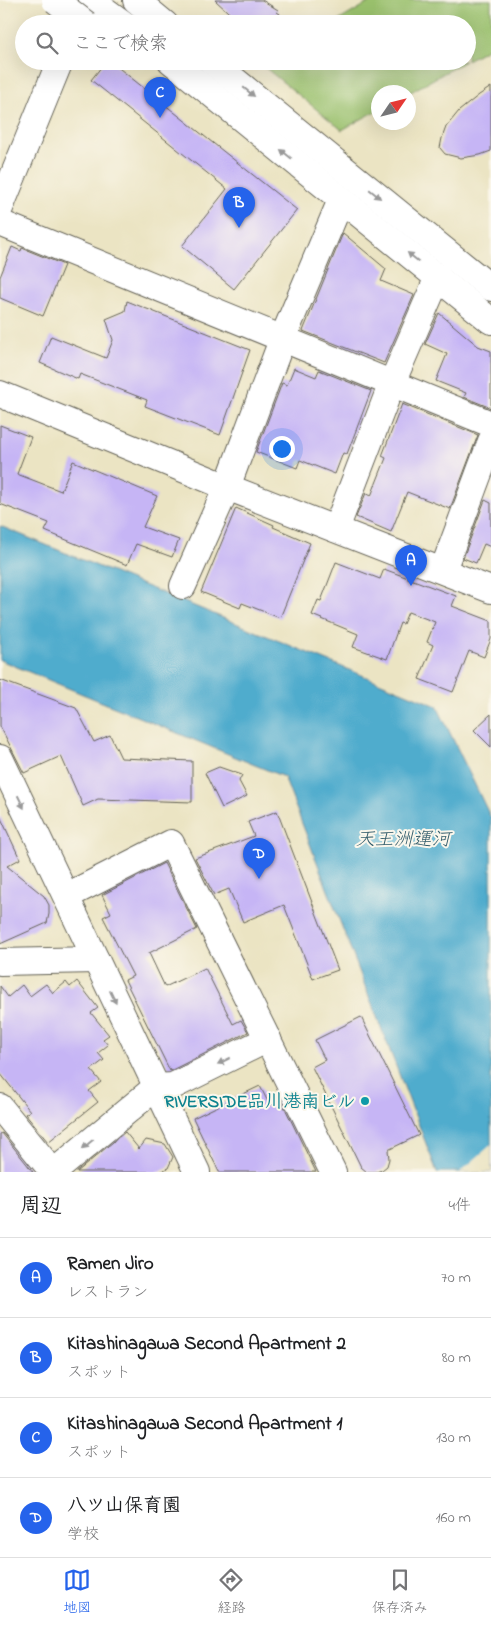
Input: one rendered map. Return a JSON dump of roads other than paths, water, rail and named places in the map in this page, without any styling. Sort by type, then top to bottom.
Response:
[{"type":"street","points":[[55,0],[74,15]]},
{"type":"street","points":[[79,15],[85,0]]},
{"type":"street","points":[[91,0],[112,15]]},
{"type":"street","points":[[136,0],[154,15]]},
{"type":"street","points":[[0,208],[56,70]]},
{"type":"street","points":[[182,70],[491,321]]},
{"type":"street","points":[[222,70],[491,288]]},
{"type":"street","points":[[183,586],[227,487],[282,340],[341,200]]},
{"type":"street","points":[[0,223],[491,424]]},
{"type":"street","points":[[336,530],[392,383],[438,277]]},
{"type":"street","points":[[0,394],[227,487],[491,590]]},
{"type":"street","points":[[443,570],[491,442]]},
{"type":"street","points":[[0,758],[156,1087],[188,1167]]},
{"type":"street","points":[[66,896],[171,843],[333,1172]]},
{"type":"street","points":[[0,962],[96,960]]},
{"type":"street","points":[[0,1107],[54,1172],[156,1087],[172,1086],[268,1039]]},
{"type":"water","name":"天王洲運河","points":[[0,526],[437,706],[491,818],[491,1172],[437,1172],[284,777],[0,660]]},
{"type":"place","name":"Kitashinagawa Second Apartment 1","points":[[160,118]]},
{"type":"place","name":"Kitashinagawa Second Apartment 2","points":[[239,228]]},
{"type":"place","name":"Ramen Jiro","points":[[411,586]]},
{"type":"place","name":"八ツ山保育園","points":[[259,879]]},
{"type":"place","name":"RIVERSIDE品川港南ビル","points":[[365,1101]]}]
